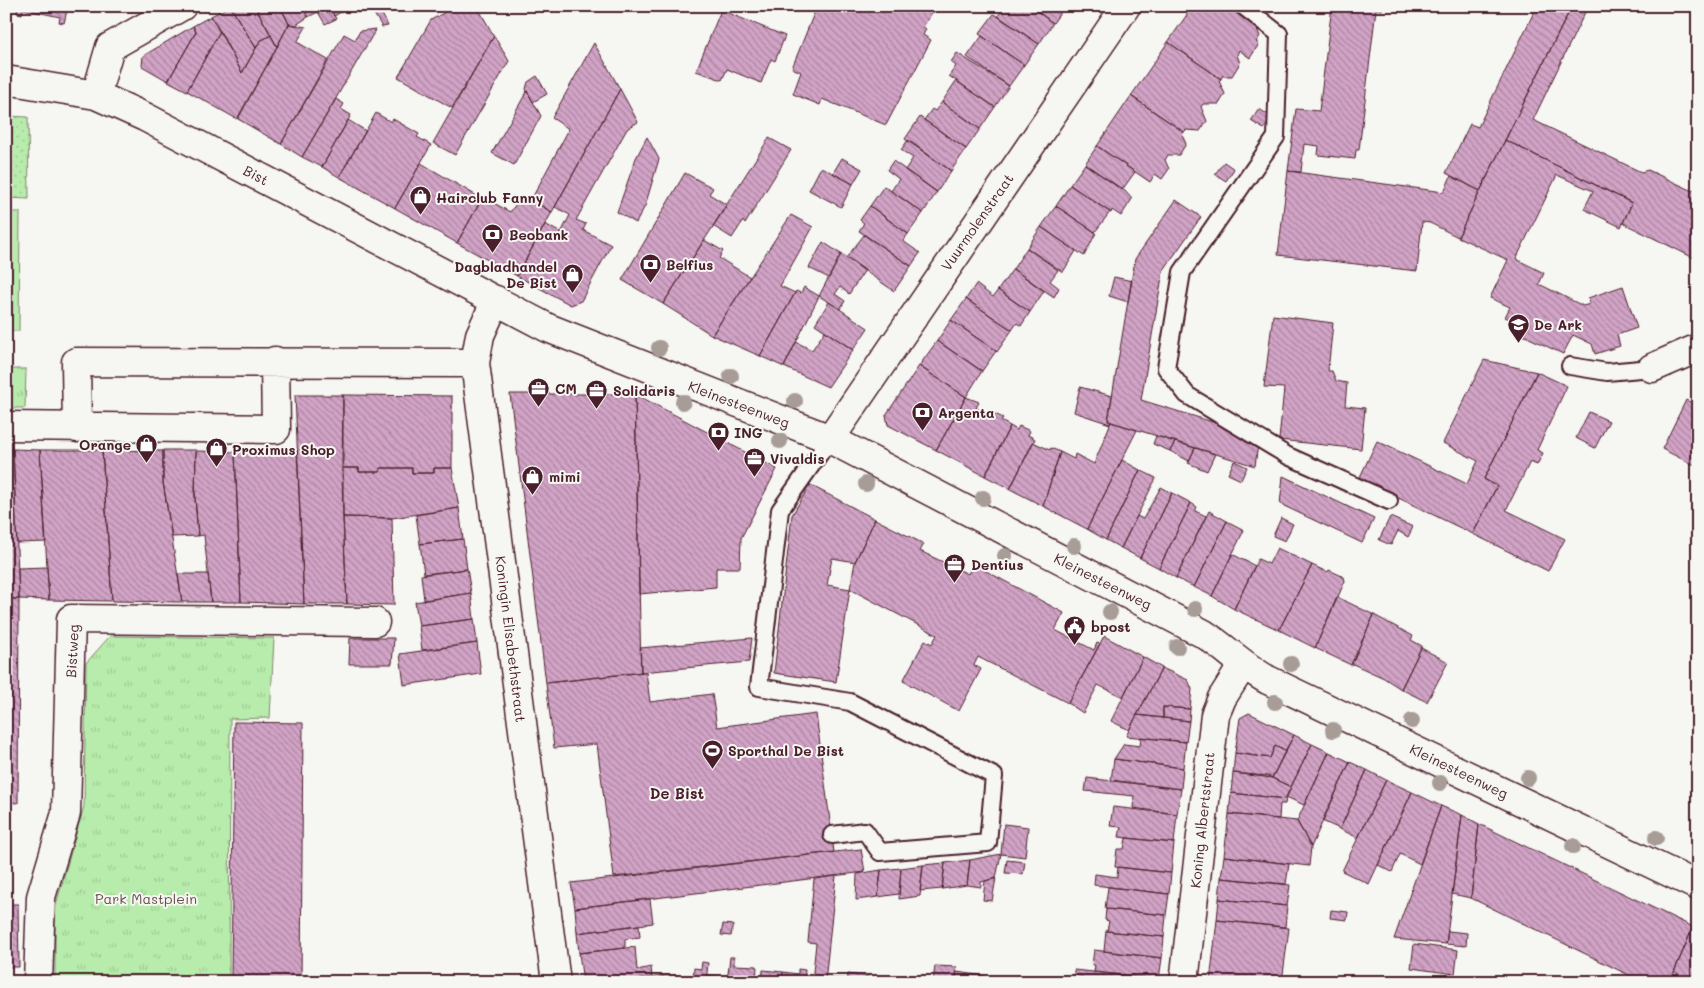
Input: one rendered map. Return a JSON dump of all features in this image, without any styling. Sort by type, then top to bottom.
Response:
[{"type":"street","points":[[96,94],[110,47],[182,6]]},
{"type":"street","name":"Vuurmolenstraat","points":[[830,439],[1126,6]]},
{"type":"street","name":"Bist","points":[[6,80],[96,94],[146,117],[496,300]]},
{"type":"street","name":"Kleinesteenweg","points":[[496,300],[578,341],[830,439],[1204,634],[1220,644],[1243,665],[1268,680],[1698,886]]},
{"type":"street","name":"Koningin Elisabethstraat","points":[[496,300],[480,335],[475,363],[556,982]]},
{"type":"street","points":[[1652,368],[1698,348]]},
{"type":"street","points":[[6,426],[276,429],[275,361]]},
{"type":"street","points":[[77,428],[76,362],[475,363]]},
{"type":"street","name":"Bistweg","points":[[38,982],[41,897],[66,813],[72,619],[375,622]]},
{"type":"street","name":"Koning Albertstraat","points":[[1184,982],[1215,715],[1222,698],[1243,665]]},
{"type":"lane","points":[[1243,6],[1280,34],[1276,137],[1182,272],[1166,368],[1187,394],[1288,456],[1389,501]]},
{"type":"lane","points":[[1570,366],[1607,372],[1652,368]]},
{"type":"lane","points":[[830,439],[780,510],[759,687],[850,702],[994,776],[988,843],[880,852],[865,831],[832,835]]},
{"type":"green space","points":[[6,116],[28,117],[29,199],[6,198]]},
{"type":"green space","points":[[6,212],[20,212],[19,331],[6,331]]},
{"type":"green space","points":[[6,369],[26,369],[25,408],[6,408]]},
{"type":"green space","name":"Park Mastplein","points":[[110,636],[274,638],[270,718],[230,719],[229,982],[55,982],[55,908],[84,806],[86,663]]},
{"type":"building","points":[[18,6],[68,6],[64,23],[59,22],[60,17],[23,9],[22,14],[17,13]]},
{"type":"building","points":[[114,6],[141,6],[133,11]]},
{"type":"building","points":[[230,6],[255,6],[271,35],[260,41],[256,48]]},
{"type":"building","points":[[230,6],[256,48],[242,73],[211,16]]},
{"type":"building","points":[[255,6],[280,6],[289,24],[277,47]]},
{"type":"building","points":[[280,6],[302,6],[308,17],[296,25],[289,24]]},
{"type":"building","points":[[302,6],[329,6],[336,19],[325,24],[318,12],[308,17]]},
{"type":"building","points":[[329,6],[352,6],[334,16]]},
{"type":"building","points":[[353,6],[378,6],[388,26],[382,27],[370,7],[357,13]]},
{"type":"building","points":[[456,6],[477,6],[494,36],[452,108],[398,77],[431,20]]},
{"type":"building","points":[[817,6],[936,6],[923,27],[926,29],[923,35],[931,40],[886,125],[822,99],[820,105],[793,94],[801,72],[792,68]]},
{"type":"building","points":[[1005,6],[1030,6],[1053,23],[1039,44],[998,16]]},
{"type":"building","points":[[1030,6],[1065,6],[1053,23]]},
{"type":"building","points":[[1193,6],[1232,6],[1258,24],[1256,27],[1260,36],[1256,42],[1259,44],[1250,58],[1239,50],[1237,55],[1240,63],[1232,76],[1222,76],[1221,79],[1168,42]]},
{"type":"building","points":[[1332,6],[1383,6],[1382,10],[1376,9],[1359,150],[1356,150],[1355,159],[1318,155],[1319,146],[1304,144],[1301,172],[1288,171],[1296,109],[1319,111]]},
{"type":"building","points":[[1537,6],[1572,6],[1480,191],[1446,173],[1470,124],[1478,127]]},
{"type":"building","points":[[1572,6],[1588,6],[1533,120],[1641,172],[1648,170],[1693,191],[1698,183],[1698,260],[1623,223],[1632,203],[1505,140]]},
{"type":"building","points":[[721,10],[785,36],[775,61],[771,59],[761,83],[727,69],[722,80],[696,71]]},
{"type":"building","points":[[994,14],[1039,44],[1024,65],[979,34]]},
{"type":"building","points":[[211,16],[220,31],[187,91],[168,81],[196,32],[193,26]]},
{"type":"building","points":[[289,24],[306,27],[297,42],[328,60],[281,144],[238,119]]},
{"type":"building","points":[[193,26],[196,32],[168,81],[142,66],[143,56]]},
{"type":"building","points":[[376,29],[302,157],[281,144],[344,34],[355,40],[360,31]]},
{"type":"building","points":[[220,31],[242,73],[260,41],[271,35],[277,47],[237,119],[187,91]]},
{"type":"building","points":[[494,36],[509,61],[455,155],[433,143]]},
{"type":"building","points":[[982,36],[1024,65],[1009,86],[967,57]]},
{"type":"building","points":[[1168,42],[1221,79],[1219,81],[1225,94],[1219,104],[1203,104],[1201,107],[1207,121],[1200,131],[1186,130],[1184,132],[1131,96]]},
{"type":"building","points":[[594,43],[620,89],[552,212],[531,200],[569,129],[552,118]]},
{"type":"building","points":[[957,53],[1009,86],[995,107],[949,76],[956,66],[951,62]]},
{"type":"building","points":[[537,76],[547,94],[533,102],[526,89],[528,82]]},
{"type":"building","points":[[956,81],[995,107],[980,129],[942,102]]},
{"type":"building","points":[[620,89],[638,122],[627,129],[576,220],[586,224],[583,230],[611,245],[581,301],[571,305],[517,276],[545,224],[561,233],[570,215],[555,207]]},
{"type":"building","points":[[527,91],[541,116],[514,165],[492,153]]},
{"type":"building","points":[[1131,96],[1184,132],[1182,135],[1186,144],[1179,155],[1168,155],[1165,160],[1169,169],[1162,179],[1155,174],[1150,182],[1097,146]]},
{"type":"building","points":[[336,99],[344,104],[341,109],[351,115],[322,167],[302,157]]},
{"type":"building","points":[[942,102],[980,129],[966,149],[924,120],[932,109],[935,111]]},
{"type":"building","points":[[1259,109],[1272,117],[1264,129],[1251,121]]},
{"type":"building","points":[[376,113],[391,122],[393,119],[419,134],[417,137],[431,145],[395,208],[339,177]]},
{"type":"building","points":[[920,117],[966,149],[951,171],[905,139]]},
{"type":"building","points":[[348,120],[366,131],[339,177],[322,167]]},
{"type":"building","points":[[647,137],[659,159],[645,206],[636,223],[617,212],[636,158]]},
{"type":"building","points":[[769,138],[791,150],[745,224],[743,221],[732,238],[713,226]]},
{"type":"building","points":[[908,140],[951,171],[937,192],[905,170],[913,158],[901,150]]},
{"type":"building","points":[[1505,140],[1632,203],[1621,227],[1584,209],[1593,191],[1557,175],[1516,259],[1544,273],[1539,284],[1583,306],[1590,304],[1588,298],[1623,286],[1637,328],[1617,335],[1620,346],[1595,354],[1592,344],[1573,335],[1563,354],[1523,335],[1529,323],[1527,322],[1525,326],[1505,317],[1510,307],[1490,298],[1508,260],[1458,237]]},
{"type":"building","points":[[1097,146],[1135,172],[1122,190],[1085,164]]},
{"type":"building","points":[[842,158],[862,169],[853,184],[833,173]]},
{"type":"building","points":[[893,161],[937,192],[923,213],[891,191],[899,179],[887,170]]},
{"type":"building","points":[[1224,162],[1234,169],[1226,181],[1215,174]]},
{"type":"building","points":[[421,163],[482,199],[457,243],[395,208]]},
{"type":"building","points":[[1085,164],[1125,191],[1132,199],[1121,216],[1112,210],[1111,213],[1070,185]]},
{"type":"building","points":[[821,167],[853,184],[841,207],[809,190]]},
{"type":"building","points":[[1288,171],[1444,192],[1451,176],[1480,191],[1458,237],[1430,223],[1422,222],[1417,271],[1278,255]]},
{"type":"building","points":[[685,173],[713,188],[709,194],[727,205],[663,304],[622,280]]},
{"type":"building","points":[[1070,185],[1110,212],[1095,232],[1056,206]]},
{"type":"building","points":[[884,186],[923,213],[908,234],[870,206]]},
{"type":"building","points":[[483,197],[510,212],[516,204],[531,200],[552,212],[517,276],[457,243]]},
{"type":"building","points":[[1176,200],[1201,217],[1163,271],[1141,400],[1229,427],[1258,444],[1255,466],[1108,421],[1135,259]]},
{"type":"building","points":[[870,206],[908,234],[903,241],[920,253],[911,266],[859,231],[864,223],[860,220]]},
{"type":"building","points":[[1056,206],[1096,233],[1084,256],[1041,227]]},
{"type":"building","points":[[791,215],[813,227],[780,286],[795,293],[760,356],[712,335]]},
{"type":"building","points":[[1041,227],[1076,251],[1063,272],[1027,248]]},
{"type":"building","points":[[864,235],[911,266],[894,291],[846,258]]},
{"type":"building","points":[[704,240],[723,251],[719,258],[750,277],[712,335],[663,304]]},
{"type":"building","points":[[823,242],[841,254],[829,278],[809,268]]},
{"type":"building","points":[[1027,248],[1058,270],[1050,281],[1059,288],[1054,297],[1013,269]]},
{"type":"building","points":[[841,254],[865,270],[849,294],[840,287],[835,294],[845,301],[840,309],[819,296]]},
{"type":"building","points":[[1013,269],[1044,291],[1030,312],[998,290]]},
{"type":"building","points":[[1114,277],[1132,281],[1128,302],[1109,296]]},
{"type":"building","points":[[976,284],[993,297],[998,290],[1030,312],[1021,326],[1017,323],[1012,330],[966,299]]},
{"type":"building","points":[[804,287],[819,296],[784,367],[760,356],[796,291],[801,293]]},
{"type":"building","points":[[966,299],[1012,330],[997,352],[951,320]]},
{"type":"building","points":[[829,302],[868,328],[853,350],[815,324]]},
{"type":"building","points":[[1273,315],[1333,323],[1328,371],[1332,371],[1336,381],[1347,383],[1345,406],[1365,408],[1361,449],[1279,440],[1284,388],[1264,387]]},
{"type":"building","points":[[951,320],[996,351],[982,371],[937,341]]},
{"type":"building","points":[[825,331],[853,350],[828,387],[784,367],[796,342],[812,350]]},
{"type":"building","points":[[937,341],[982,371],[966,397],[919,366]]},
{"type":"building","points":[[1484,360],[1537,372],[1484,479],[1497,486],[1473,534],[1359,479],[1377,441],[1467,484],[1478,461],[1443,443]]},
{"type":"building","points":[[919,366],[966,397],[936,450],[888,425],[886,415]]},
{"type":"building","points":[[1537,372],[1567,386],[1537,450],[1543,453],[1537,465],[1530,462],[1506,510],[1565,539],[1548,571],[1473,534],[1497,486],[1484,479]]},
{"type":"building","points":[[1080,387],[1112,396],[1108,421],[1111,422],[1110,424],[1074,412]]},
{"type":"building","points":[[637,393],[637,395],[777,469],[741,538],[740,568],[716,568],[716,587],[639,594],[635,394]]},
{"type":"building","points":[[510,394],[635,394],[641,672],[546,683]]},
{"type":"building","points":[[295,395],[343,395],[343,517],[347,604],[304,604]]},
{"type":"building","points":[[343,395],[452,396],[452,468],[434,468],[434,473],[412,473],[412,468],[380,468],[380,472],[359,472],[359,468],[342,468]]},
{"type":"building","points":[[966,397],[979,402],[976,408],[987,413],[989,411],[1003,418],[1001,421],[1010,426],[985,476],[936,450]]},
{"type":"building","points":[[1686,400],[1698,406],[1698,467],[1662,449]]},
{"type":"building","points":[[1589,412],[1609,421],[1595,448],[1576,438]]},
{"type":"building","points":[[1111,422],[1137,430],[1087,529],[1043,506],[1060,452],[1074,459],[1075,454],[1094,464]]},
{"type":"building","points":[[1010,426],[1017,430],[1019,426],[1030,431],[1028,435],[1035,439],[1010,489],[985,476]]},
{"type":"building","points":[[1156,436],[1175,442],[1170,451],[1153,444]]},
{"type":"building","points":[[1033,442],[1050,450],[1051,448],[1060,452],[1043,506],[1010,489]]},
{"type":"building","points":[[1175,442],[1195,448],[1189,461],[1170,451]]},
{"type":"building","points":[[1195,448],[1215,454],[1207,471],[1188,463]]},
{"type":"building","points":[[6,449],[13,449],[19,599],[6,599]]},
{"type":"building","points":[[13,449],[40,450],[46,542],[17,543]]},
{"type":"building","points":[[40,450],[102,450],[112,601],[49,600]]},
{"type":"building","points":[[102,450],[163,451],[163,482],[182,602],[112,601]]},
{"type":"building","points":[[163,450],[196,450],[195,497],[198,536],[172,537],[163,482]]},
{"type":"building","points":[[196,451],[235,452],[241,602],[211,602],[204,535],[198,536],[195,497]]},
{"type":"building","points":[[297,451],[304,604],[241,602],[235,452]]},
{"type":"building","points":[[1122,460],[1140,470],[1106,540],[1087,529]]},
{"type":"building","points":[[1234,461],[1247,467],[1241,480],[1228,474]]},
{"type":"building","points":[[342,468],[359,468],[359,472],[380,472],[380,468],[412,468],[412,473],[434,473],[434,468],[452,468],[459,508],[392,518],[343,517]]},
{"type":"building","points":[[1140,470],[1156,478],[1121,548],[1106,540]]},
{"type":"building","points":[[1283,476],[1374,519],[1362,543],[1280,504]]},
{"type":"building","points":[[810,485],[875,519],[855,562],[832,558],[827,585],[850,589],[836,682],[774,673],[792,515]]},
{"type":"building","points":[[1161,487],[1172,493],[1140,558],[1121,548],[1137,516],[1143,519]]},
{"type":"building","points":[[1172,493],[1191,503],[1159,568],[1140,558]]},
{"type":"building","points":[[1191,503],[1197,507],[1195,511],[1206,516],[1176,578],[1159,568]]},
{"type":"building","points":[[459,508],[463,539],[420,544],[416,515]]},
{"type":"building","points":[[1209,511],[1227,521],[1194,587],[1176,578]]},
{"type":"building","points":[[343,517],[392,518],[394,605],[347,604]]},
{"type":"building","points":[[1390,517],[1413,527],[1408,537],[1398,531],[1391,545],[1379,540]]},
{"type":"building","points":[[1281,518],[1293,524],[1285,541],[1273,536]]},
{"type":"building","points":[[875,519],[924,544],[920,551],[968,574],[973,564],[1064,613],[1055,630],[1094,650],[1097,643],[1100,644],[1068,703],[978,657],[974,665],[981,669],[959,711],[903,681],[925,640],[932,644],[937,635],[850,589],[855,562]]},
{"type":"building","points":[[1227,521],[1244,530],[1212,596],[1194,587]]},
{"type":"building","points":[[463,539],[467,569],[424,574],[420,544]]},
{"type":"building","points":[[1277,548],[1312,565],[1279,630],[1234,609],[1258,559],[1269,564]]},
{"type":"building","points":[[1232,554],[1255,566],[1234,609],[1212,596]]},
{"type":"building","points":[[1312,565],[1344,577],[1345,581],[1315,648],[1279,630]]},
{"type":"building","points":[[47,567],[49,600],[19,599],[18,568]]},
{"type":"building","points":[[467,569],[471,593],[424,600],[421,575]]},
{"type":"building","points":[[178,574],[208,574],[211,602],[182,602]]},
{"type":"building","points":[[471,593],[474,619],[419,626],[415,602]]},
{"type":"building","points":[[1337,597],[1374,615],[1351,665],[1315,648]]},
{"type":"building","points":[[6,599],[19,599],[18,803],[6,802]]},
{"type":"building","points":[[1374,615],[1413,636],[1411,640],[1422,646],[1401,689],[1384,678],[1353,664],[1351,665]]},
{"type":"building","points":[[474,619],[477,643],[422,650],[419,626]]},
{"type":"building","points":[[1104,636],[1143,657],[1123,697],[1098,685],[1083,713],[1068,703]]},
{"type":"building","points":[[350,638],[394,638],[392,664],[349,664]]},
{"type":"building","points":[[752,638],[749,662],[641,672],[640,648]]},
{"type":"building","points":[[477,643],[481,674],[404,685],[400,654]]},
{"type":"building","points":[[1421,648],[1448,662],[1427,702],[1401,689]]},
{"type":"building","points":[[1143,657],[1162,668],[1129,730],[1111,721]]},
{"type":"building","points":[[1162,668],[1188,680],[1192,689],[1190,709],[1163,707],[1163,718],[1137,715]]},
{"type":"building","name":"Sporthal De Bist","points":[[646,672],[650,702],[712,694],[717,727],[816,714],[834,852],[614,877],[597,744],[554,748],[546,683]]},
{"type":"building","points":[[1163,707],[1190,709],[1189,721],[1163,718]]},
{"type":"building","points":[[1249,713],[1294,735],[1285,751],[1275,746],[1270,758],[1235,753],[1240,718]]},
{"type":"building","points":[[1137,715],[1189,721],[1186,742],[1126,736]]},
{"type":"building","points":[[234,722],[303,723],[301,982],[231,982]]},
{"type":"building","points":[[1294,735],[1312,744],[1291,787],[1272,778]]},
{"type":"building","points":[[1141,737],[1186,742],[1183,768],[1114,759],[1124,744],[1140,746]]},
{"type":"building","points":[[1312,744],[1329,752],[1304,805],[1286,797]]},
{"type":"building","points":[[1275,746],[1285,751],[1272,778],[1233,773],[1235,753],[1270,758]]},
{"type":"building","points":[[1329,752],[1350,762],[1311,847],[1297,821]]},
{"type":"building","points":[[1114,759],[1183,768],[1181,789],[1111,780]]},
{"type":"building","points":[[1350,762],[1367,770],[1340,829],[1322,821]]},
{"type":"building","points":[[1367,770],[1386,780],[1358,838],[1340,829]]},
{"type":"building","points":[[1233,773],[1268,776],[1291,787],[1286,799],[1231,793]]},
{"type":"building","points":[[1087,778],[1181,789],[1177,814],[1133,808],[1134,796],[1085,791]]},
{"type":"building","points":[[1386,780],[1412,792],[1369,884],[1342,871]]},
{"type":"building","points":[[1412,792],[1441,806],[1420,864],[1400,854],[1392,872],[1378,865]]},
{"type":"building","points":[[1231,793],[1286,799],[1285,804],[1280,804],[1279,819],[1229,814]]},
{"type":"building","points":[[1441,806],[1462,815],[1446,944],[1394,939]]},
{"type":"building","points":[[1113,807],[1177,814],[1174,843],[1119,837],[1121,827],[1110,826]]},
{"type":"building","points":[[1229,814],[1297,821],[1311,847],[1309,866],[1224,856]]},
{"type":"building","points":[[1462,815],[1479,824],[1471,898],[1452,894]]},
{"type":"building","points":[[1004,824],[1028,827],[1025,857],[1001,854]]},
{"type":"building","points":[[1479,824],[1693,927],[1670,982],[1643,982],[1471,898]]},
{"type":"building","points":[[1126,838],[1174,843],[1171,873],[1115,867],[1117,849],[1124,849]]},
{"type":"building","points":[[861,849],[865,872],[575,908],[571,883]]},
{"type":"building","points":[[1001,854],[996,878],[981,882],[981,887],[967,885],[970,860]]},
{"type":"building","points":[[1224,856],[1289,864],[1286,884],[1221,878]]},
{"type":"building","points":[[970,860],[967,885],[942,889],[945,863]]},
{"type":"building","points":[[1007,860],[1025,862],[1023,874],[1005,873]]},
{"type":"building","points":[[945,863],[942,889],[920,891],[923,865]]},
{"type":"building","points":[[923,865],[920,896],[899,899],[901,868]]},
{"type":"building","points":[[1118,867],[1171,873],[1169,894],[1094,885],[1095,874],[1117,877]]},
{"type":"building","points":[[901,868],[899,894],[878,897],[881,870]]},
{"type":"building","points":[[881,870],[878,897],[856,900],[857,874]]},
{"type":"building","points":[[836,876],[825,982],[812,982],[816,943],[808,942],[814,879]]},
{"type":"building","points":[[996,878],[992,901],[983,900],[985,881]]},
{"type":"building","points":[[1221,878],[1290,885],[1287,906],[1219,899]]},
{"type":"building","points":[[1108,887],[1169,894],[1166,915],[1105,909]]},
{"type":"building","points":[[650,899],[653,923],[577,933],[575,908]]},
{"type":"building","points":[[1219,899],[1287,906],[1285,927],[1217,920]]},
{"type":"building","points":[[6,904],[18,904],[19,967],[6,967]]},
{"type":"building","points":[[1106,909],[1166,915],[1164,937],[1107,931],[1109,921],[1105,920]]},
{"type":"building","points":[[1331,910],[1348,912],[1347,920],[1330,918]]},
{"type":"building","points":[[1217,920],[1289,928],[1282,982],[1210,982]]},
{"type":"building","points":[[723,924],[733,925],[731,936],[721,935]]},
{"type":"building","points":[[639,925],[640,937],[625,939],[625,948],[579,953],[577,933]]},
{"type":"building","points":[[1693,927],[1698,929],[1698,982],[1689,982],[1690,980],[1674,972]]},
{"type":"building","points":[[1106,931],[1164,937],[1162,958],[1104,951]]},
{"type":"building","points":[[1448,931],[1467,933],[1466,946],[1446,944]]},
{"type":"building","points":[[1414,944],[1458,950],[1455,974],[1411,968]]},
{"type":"building","points":[[635,947],[637,970],[651,967],[652,977],[622,982],[583,982],[579,953]]},
{"type":"building","points":[[1094,950],[1162,958],[1159,979],[1094,972],[1095,965],[1092,965]]},
{"type":"building","points":[[730,957],[734,957],[734,965],[757,966],[756,982],[727,982]]},
{"type":"building","points":[[702,962],[708,963],[706,982],[684,982],[685,975],[693,976],[694,968],[701,969]]},
{"type":"building","points":[[935,966],[957,967],[955,982],[933,982]]},
{"type":"building","points":[[798,969],[805,970],[804,982],[782,982],[783,972],[798,974]]},
{"type":"building","points":[[763,970],[783,972],[782,982],[762,982]]},
{"type":"building","points":[[1074,970],[1159,979],[1159,982],[1082,982],[1083,977],[1074,975]]},
{"type":"building","points":[[957,972],[985,976],[984,982],[955,982]]},
{"type":"building","points":[[848,974],[869,977],[868,982],[847,982]]},
{"type":"building","points":[[707,975],[727,977],[727,982],[706,982]]},
{"type":"building","points":[[663,976],[677,976],[676,979],[684,979],[684,982],[663,982]]},
{"type":"building","points":[[663,976],[663,982],[641,982],[641,979]]},
{"type":"building","points":[[825,978],[847,979],[847,982],[825,982]]},
{"type":"place","name":"Hairclub Fanny","points":[[420,216]]},
{"type":"place","name":"Beobank","points":[[493,253]]},
{"type":"place","name":"Belfius","points":[[650,283]]},
{"type":"place","name":"Dagbladhandel De Bist","points":[[573,293]]},
{"type":"place","name":"De Ark","points":[[1518,343]]},
{"type":"place","name":"CM","points":[[539,407]]},
{"type":"place","name":"Solidaris","points":[[597,409]]},
{"type":"place","name":"Argenta","points":[[922,431]]},
{"type":"place","name":"ING","points":[[718,451]]},
{"type":"place","name":"Orange","points":[[147,463]]},
{"type":"place","name":"Proximus Shop","points":[[216,468]]},
{"type":"place","name":"Vivaldis","points":[[754,477]]},
{"type":"place","name":"mimi","points":[[533,495]]},
{"type":"place","name":"Dentius","points":[[955,583]]},
{"type":"place","name":"bpost","points":[[1075,645]]},
{"type":"place","name":"Sporthal De Bist","points":[[712,769]]},
{"type":"district","name":"De Bist","points":[[677,793]]}]
